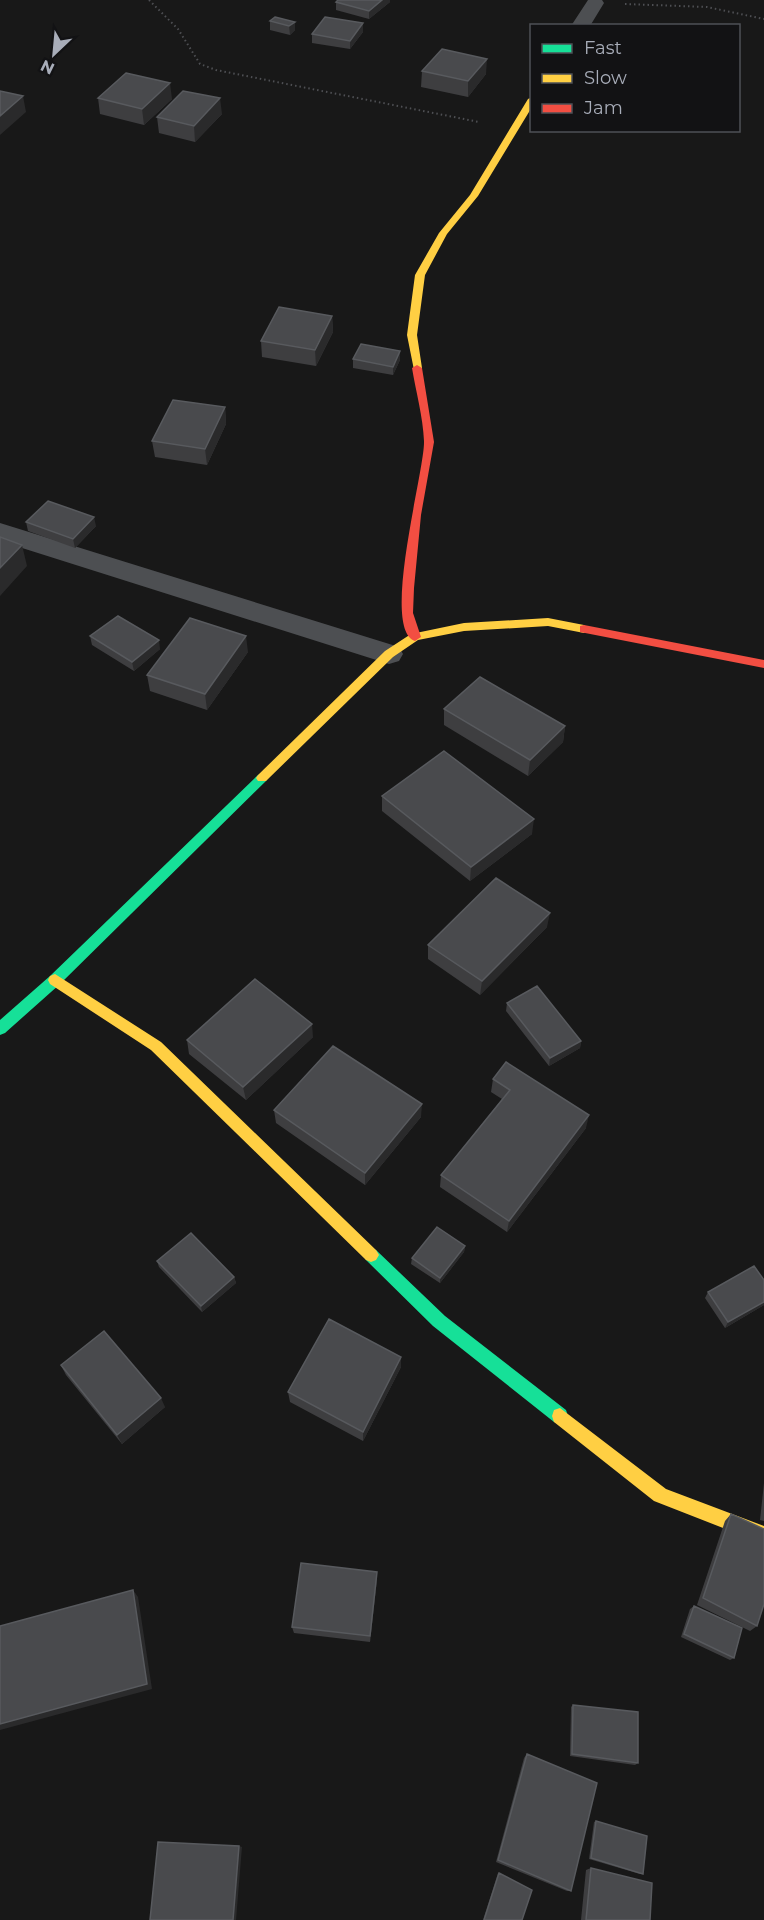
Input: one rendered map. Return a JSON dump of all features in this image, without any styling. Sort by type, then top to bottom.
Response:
[{"type":"street","points":[[581,24],[595,3]]},
{"type":"street","points":[[415,637],[407,613],[408,588],[416,515],[429,442],[412,335],[420,275],[443,233],[474,195],[530,101]]},
{"type":"street","points":[[0,532],[389,654]]},
{"type":"street","points":[[0,1029],[55,980],[389,654],[415,637],[464,627],[548,622],[764,664]]},
{"type":"street","points":[[55,980],[156,1046],[439,1321],[660,1495],[764,1535]]},
{"type":"path","points":[[149,0],[165,12],[193,49],[200,64],[216,70],[512,129]]},
{"type":"path","points":[[595,3],[707,7],[764,19]]},
{"type":"building","points":[[338,0],[382,0],[369,11],[336,2]]},
{"type":"building","points":[[275,17],[295,22],[289,26],[270,21]]},
{"type":"building","points":[[325,17],[363,23],[350,41],[312,34]]},
{"type":"building","points":[[442,49],[487,59],[468,81],[422,71]]},
{"type":"building","points":[[126,73],[170,83],[142,109],[98,98]]},
{"type":"building","points":[[0,91],[23,96],[0,116]]},
{"type":"building","points":[[183,91],[220,98],[194,126],[157,117]]},
{"type":"building","points":[[279,307],[332,316],[315,350],[261,341]]},
{"type":"building","points":[[361,344],[400,351],[393,367],[353,359]]},
{"type":"building","points":[[173,400],[225,407],[205,449],[152,441]]},
{"type":"building","points":[[48,501],[94,517],[73,539],[26,522]]},
{"type":"building","points":[[0,537],[22,545],[0,568]]},
{"type":"building","points":[[118,616],[159,640],[132,662],[90,636]]},
{"type":"building","points":[[190,618],[246,636],[205,694],[147,675]]},
{"type":"building","points":[[480,677],[565,726],[530,760],[444,709]]},
{"type":"building","points":[[444,751],[534,819],[471,867],[382,796]]},
{"type":"building","points":[[496,878],[550,913],[482,981],[428,945]]},
{"type":"building","points":[[255,979],[312,1024],[243,1087],[187,1040]]},
{"type":"building","points":[[537,986],[581,1041],[550,1058],[507,1003]]},
{"type":"building","points":[[333,1046],[422,1104],[365,1173],[274,1110]]},
{"type":"building","points":[[506,1062],[589,1115],[509,1221],[441,1175],[510,1090],[493,1079]]},
{"type":"building","points":[[437,1227],[465,1246],[440,1278],[412,1258]]},
{"type":"building","points":[[191,1233],[234,1277],[201,1306],[157,1261]]},
{"type":"building","points":[[754,1266],[764,1280],[764,1302],[728,1322],[708,1292]]},
{"type":"building","points":[[329,1319],[401,1357],[363,1432],[288,1392]]},
{"type":"building","points":[[104,1331],[161,1398],[117,1435],[61,1365]]},
{"type":"building","points":[[731,1514],[764,1529],[764,1604],[757,1626],[703,1598]]},
{"type":"building","points":[[301,1563],[377,1572],[370,1636],[292,1627]]},
{"type":"building","points":[[133,1590],[147,1684],[0,1724],[0,1626]]},
{"type":"building","points":[[694,1606],[742,1628],[734,1658],[684,1634]]},
{"type":"building","points":[[573,1705],[638,1712],[638,1763],[572,1754]]},
{"type":"building","points":[[527,1754],[597,1783],[571,1891],[498,1860]]},
{"type":"building","points":[[596,1821],[647,1836],[643,1874],[591,1858]]},
{"type":"building","points":[[158,1842],[239,1846],[233,1920],[150,1920]]},
{"type":"building","points":[[591,1868],[652,1883],[650,1920],[586,1920]]},
{"type":"building","points":[[499,1873],[532,1890],[522,1920],[484,1920]]},
{"type":"traffic: fast","points":[[0,1029],[55,980],[262,778]]},
{"type":"traffic: fast","points":[[371,1255],[439,1321],[560,1416]]},
{"type":"traffic: slow","points":[[417,368],[412,335],[420,275],[443,233],[474,196],[530,102]]},
{"type":"traffic: slow","points":[[262,778],[389,654],[415,637],[464,627],[548,622],[584,629]]},
{"type":"traffic: slow","points":[[55,980],[156,1046],[371,1255]]},
{"type":"traffic: slow","points":[[560,1416],[660,1495],[764,1535]]},
{"type":"traffic: jam","points":[[415,637],[407,613],[408,588],[416,515],[429,442],[417,368]]},
{"type":"traffic: jam","points":[[584,629],[764,664]]}]
